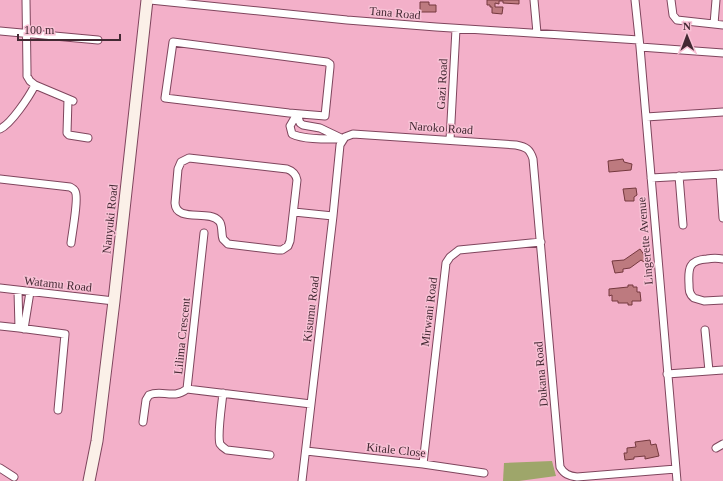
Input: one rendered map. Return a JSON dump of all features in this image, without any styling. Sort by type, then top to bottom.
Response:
[{"type":"street","points":[[26,0],[27,76],[35,86],[71,100],[67,133],[69,135],[88,138]]},
{"type":"street","name":"Nanyuki Road","points":[[89,481],[97,441],[114,301],[147,0]]},
{"type":"street","name":"Tana Road","points":[[150,0],[347,20],[456,29],[537,33],[723,53]]},
{"type":"street","points":[[534,0],[537,33]]},
{"type":"street","name":"Lingerette Avenue","points":[[635,0],[677,481]]},
{"type":"street","points":[[671,0],[673,15],[677,20],[723,25]]},
{"type":"street","points":[[714,24],[716,0]]},
{"type":"street","name":"Gazi Road","points":[[450,140],[456,29]]},
{"type":"street","points":[[0,31],[98,40]]},
{"type":"street","points":[[173,42],[327,62],[330,64],[330,67],[325,116],[297,114],[165,98],[173,42]]},
{"type":"street","points":[[0,129],[5,126],[24,103],[35,86]]},
{"type":"street","points":[[646,117],[723,112]]},
{"type":"street","points":[[297,114],[300,123],[303,125],[320,128],[342,139]]},
{"type":"street","name":"Naroko Road","points":[[297,114],[290,126],[292,134],[296,136],[308,138],[342,139],[350,134],[358,134],[522,146],[529,150],[533,159]]},
{"type":"street","name":"Kisumu Road","points":[[302,481],[333,216],[339,150],[342,139]]},
{"type":"street","points":[[193,158],[287,169],[292,171],[296,177],[294,212],[290,241],[288,246],[285,248],[278,250],[228,244],[223,239],[221,225],[217,219],[210,216],[186,214],[176,210],[175,203],[180,164],[186,159],[193,158]]},
{"type":"street","name":"Dukana Road","points":[[533,159],[559,463],[562,470],[568,476],[577,477],[676,469]]},
{"type":"street","points":[[651,178],[722,174],[723,218]]},
{"type":"street","points":[[679,176],[683,225]]},
{"type":"street","points":[[0,179],[70,188],[75,191],[76,199],[71,243]]},
{"type":"street","points":[[294,212],[333,216]]},
{"type":"street","name":"Lilima Crescent","points":[[204,233],[187,389],[311,404]]},
{"type":"street","name":"Mirwani Road","points":[[423,464],[446,263],[450,257],[459,250],[540,242]]},
{"type":"street","points":[[723,259],[705,259],[695,261],[691,265],[688,274],[690,291],[694,298],[700,301],[723,300]]},
{"type":"street","name":"Watamu Road","points":[[0,288],[114,301]]},
{"type":"street","points":[[18,290],[18,310],[21,329]]},
{"type":"street","points":[[21,329],[30,292]]},
{"type":"street","points":[[0,326],[65,334],[58,410]]},
{"type":"street","points":[[705,330],[709,372]]},
{"type":"street","points":[[667,374],[723,370]]},
{"type":"street","points":[[143,422],[146,400],[149,395],[175,395],[182,393],[187,389]]},
{"type":"street","points":[[223,393],[219,435],[222,446],[227,450],[270,455]]},
{"type":"street","name":"Nanyuki Road","points":[[96,481],[98,451],[97,441]]},
{"type":"street","points":[[716,448],[723,444]]},
{"type":"street","name":"Kitale Close","points":[[306,451],[423,464],[484,473]]},
{"type":"street","points":[[0,468],[14,477]]},
{"type":"green space","points":[[552,461],[556,476],[519,481],[503,481],[504,463]]},
{"type":"building","points":[[487,0],[519,0],[519,4],[503,3],[503,1],[499,1],[499,4],[495,3],[495,7],[503,7],[502,14],[492,13],[492,7],[487,5]]},
{"type":"building","points":[[420,2],[429,2],[429,5],[436,5],[436,12],[420,12]]},
{"type":"building","points":[[623,159],[624,162],[632,164],[631,170],[609,172],[608,161]]},
{"type":"building","points":[[636,188],[637,195],[634,197],[634,201],[625,201],[623,189]]},
{"type":"building","points":[[640,249],[647,259],[644,262],[641,260],[630,268],[623,269],[623,272],[615,273],[612,261],[624,260]]},
{"type":"building","points":[[628,285],[637,287],[637,292],[640,292],[641,301],[632,301],[632,305],[628,305],[628,303],[618,303],[618,301],[612,301],[612,295],[609,296],[609,289],[628,287]]},
{"type":"building","points":[[650,440],[651,445],[656,444],[659,456],[645,459],[645,456],[634,457],[634,459],[625,460],[624,453],[627,453],[627,448],[636,447],[635,442]]}]
